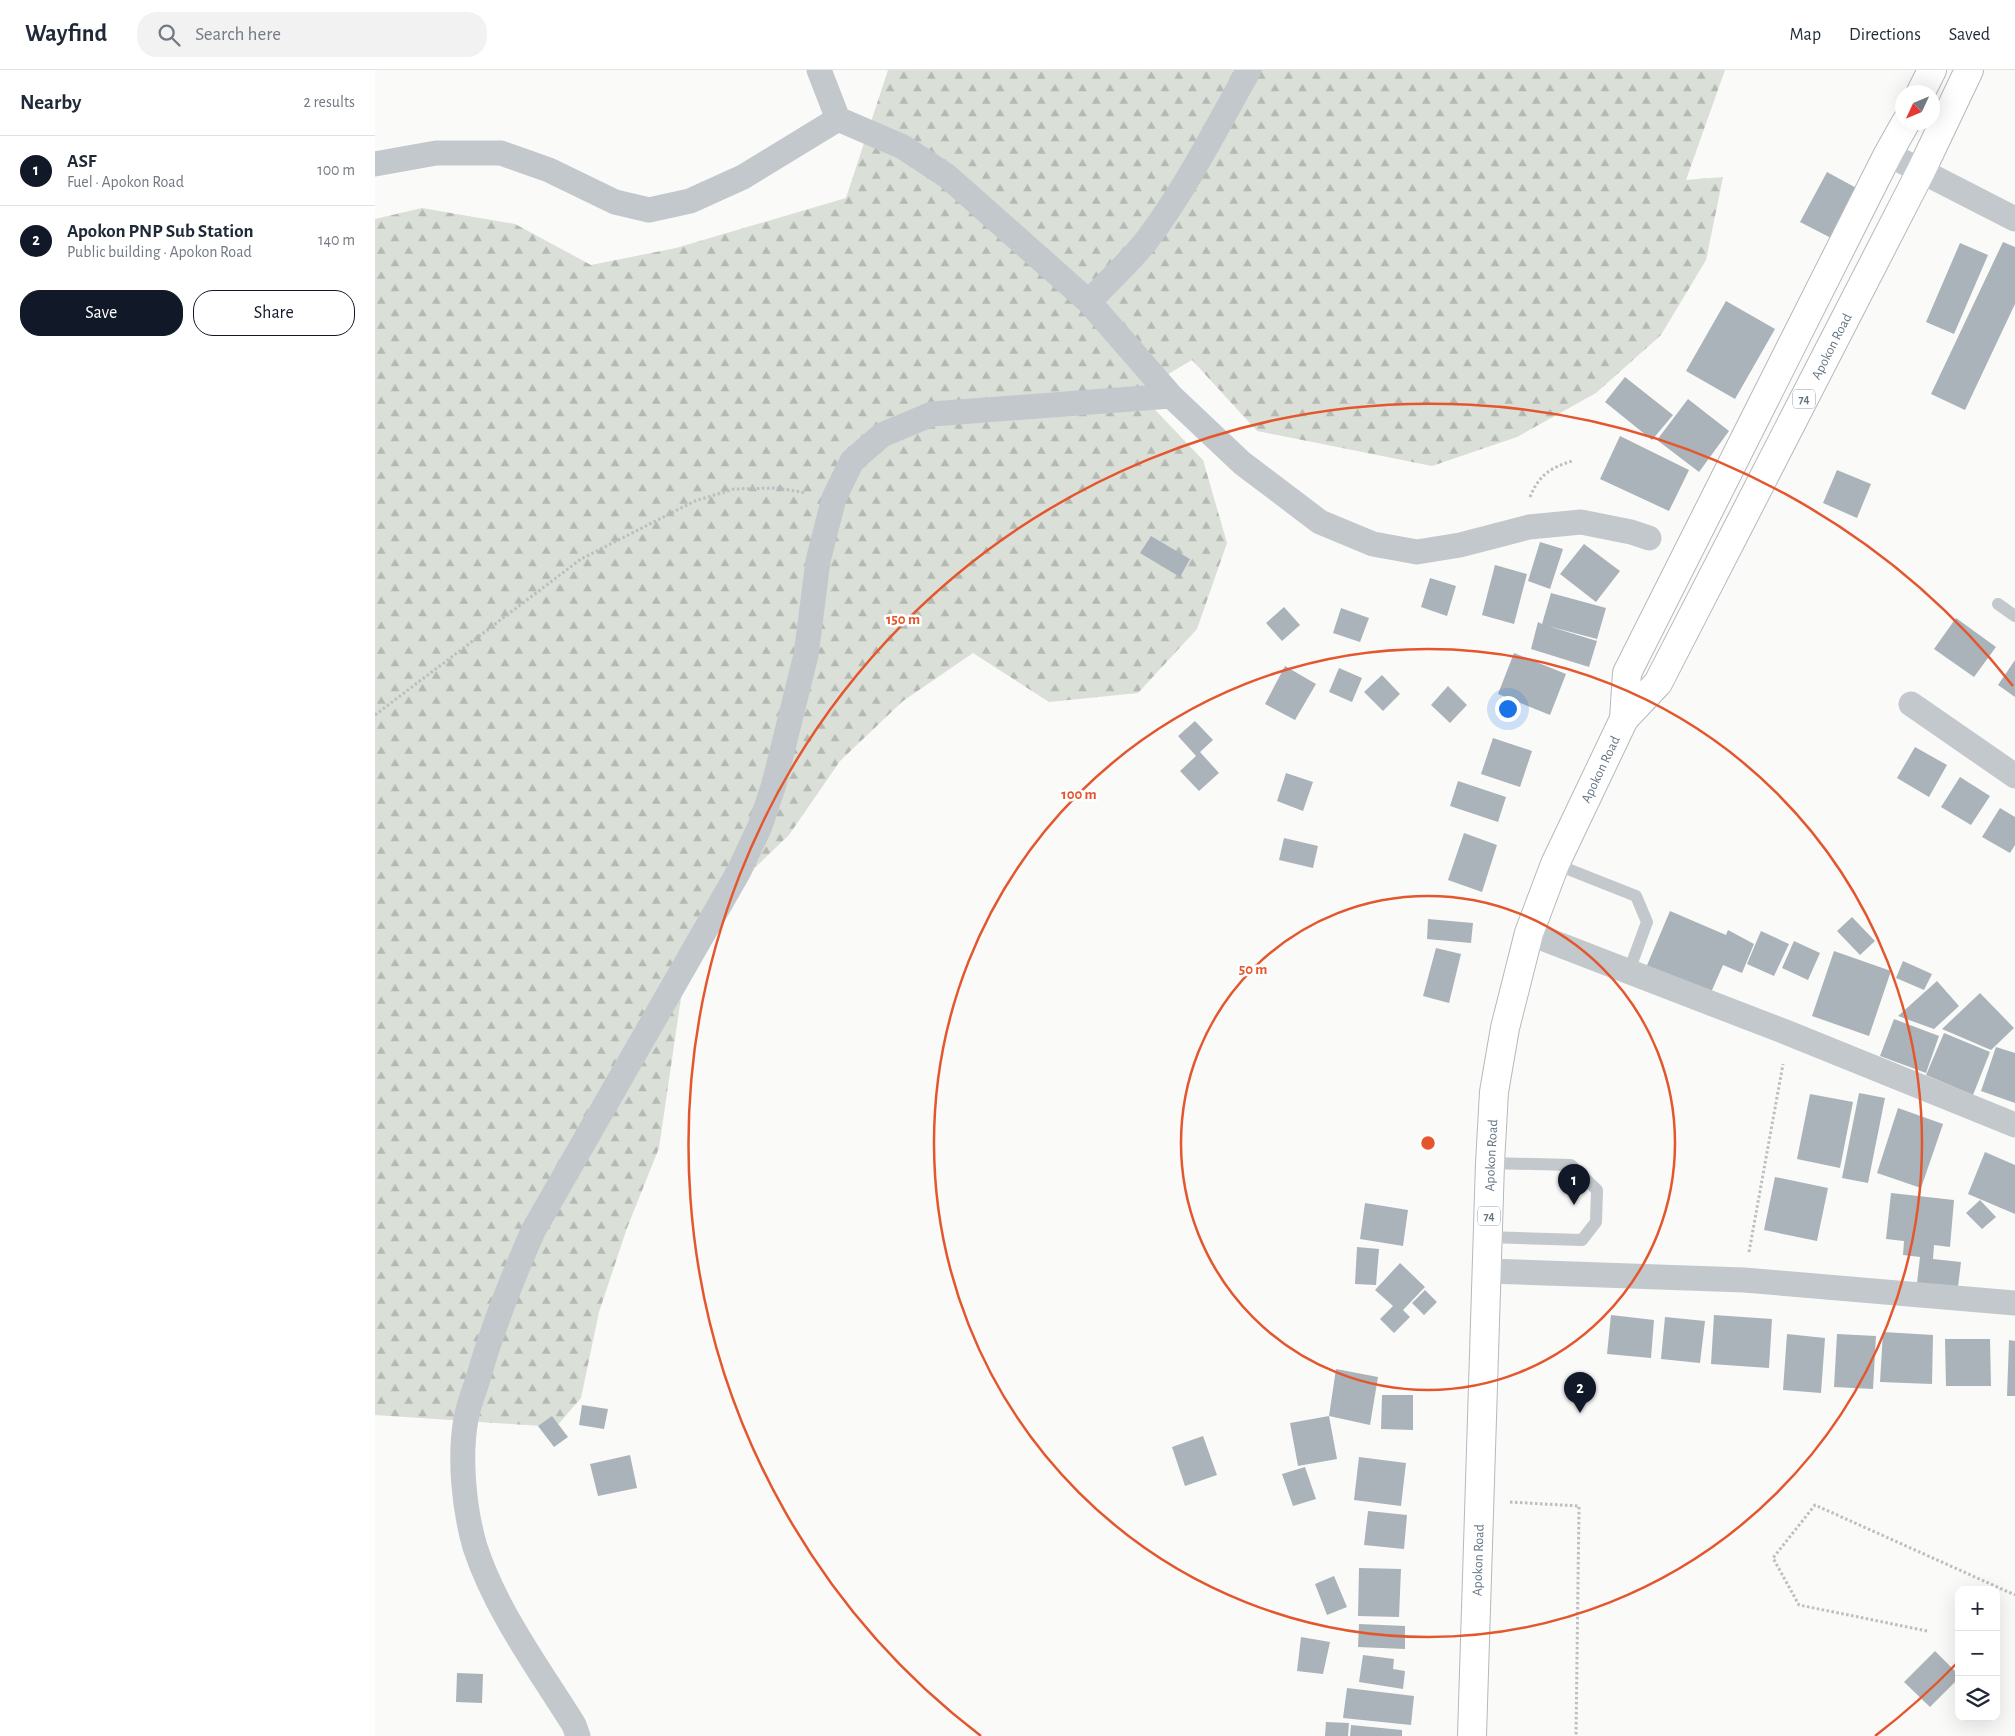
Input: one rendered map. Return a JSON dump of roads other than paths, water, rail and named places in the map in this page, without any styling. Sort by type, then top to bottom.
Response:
[{"type":"highway","points":[[1924,85],[1931,70]]},
{"type":"highway","name":"Apokon Road","points":[[1472,1736],[1490,1162],[1494,1092],[1505,1028],[1529,932],[1555,864],[1624,719],[1658,683],[1921,171],[1969,70]]},
{"type":"highway","name":"Apokon Road","points":[[1624,719],[1627,673],[1902,130]]},
{"type":"street","points":[[819,70],[838,119],[903,147],[947,176],[1089,302],[1171,396],[1242,463],[1320,522],[1373,544],[1417,552],[1460,545],[1529,527],[1581,522],[1631,532],[1649,538]]},
{"type":"street","points":[[1089,302],[1145,242],[1168,211],[1189,178],[1249,70]]},
{"type":"street","points":[[375,164],[436,153],[501,153],[549,170],[615,202],[649,210],[690,201],[743,177],[838,119]]},
{"type":"street","points":[[1888,154],[2015,219]]},
{"type":"street","points":[[579,1736],[510,1622],[475,1546],[462,1469],[466,1420],[487,1349],[510,1284],[533,1230],[739,871],[760,826],[773,784],[806,655],[818,561],[834,498],[852,462],[881,435],[932,414],[1171,396]]},
{"type":"street","points":[[1911,704],[2015,776]]},
{"type":"street","points":[[1529,932],[1788,1033],[2015,1125]]},
{"type":"street","points":[[1487,1271],[1744,1280],[2015,1303]]},
{"type":"lane","points":[[1998,604],[2015,616]]},
{"type":"lane","points":[[1555,864],[1636,896],[1647,922],[1629,971]]},
{"type":"lane","points":[[1488,1237],[1582,1240],[1596,1222],[1597,1190],[1571,1165],[1490,1162]]},
{"type":"place","name":"ASF","points":[[1574,1205]]},
{"type":"place","name":"Apokon PNP Sub Station","points":[[1580,1413]]}]
